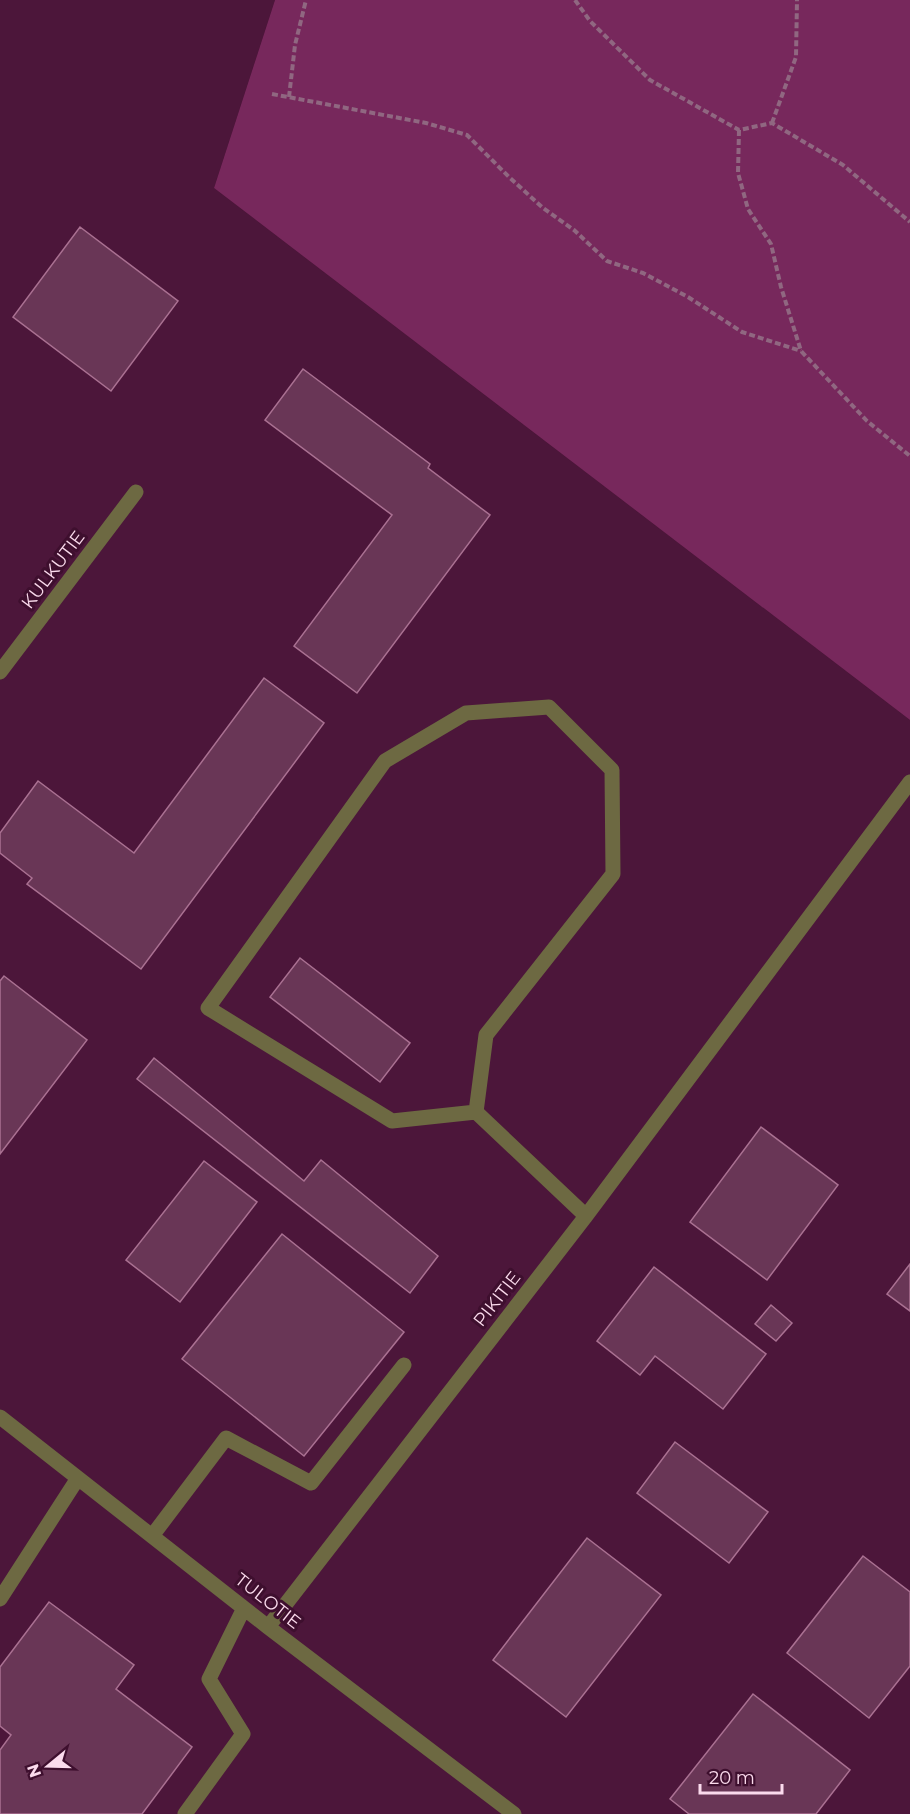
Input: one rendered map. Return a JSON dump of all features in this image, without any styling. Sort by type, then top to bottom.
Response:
[{"type":"street","name":"KULKUTIE","points":[[0,672],[136,492]]},
{"type":"street","points":[[476,1112],[486,1035],[614,874],[612,770],[549,707],[466,713],[385,761],[207,1008],[392,1121],[476,1112],[586,1216]]},
{"type":"street","name":"PIKITIE","points":[[268,1627],[586,1216],[910,782]]},
{"type":"street","points":[[152,1536],[226,1438],[311,1483],[404,1365]]},
{"type":"street","name":"TULOTIE","points":[[0,1417],[268,1627],[514,1814]]},
{"type":"street","points":[[0,1599],[78,1478]]},
{"type":"street","points":[[185,1814],[243,1734],[209,1679],[244,1608]]},
{"type":"path","points":[[289,97],[295,45],[306,0]]},
{"type":"path","points":[[575,0],[590,21],[650,80],[739,130],[772,123],[843,165],[910,222]]},
{"type":"path","points":[[772,123],[796,57],[797,0]]},
{"type":"path","points":[[272,94],[426,123],[467,135],[534,200],[574,230],[607,261],[643,273],[688,297],[742,332],[801,351]]},
{"type":"path","points":[[739,130],[738,173],[748,208],[771,243],[781,287],[801,351],[867,421],[910,456]]},
{"type":"shaded area","points":[[0,0],[275,0],[214,188],[910,720],[910,1814],[0,1814]]},
{"type":"shaded area","points":[[275,0],[910,0],[910,720],[214,188]]},
{"type":"building","points":[[80,227],[178,301],[111,391],[13,317]]},
{"type":"building","points":[[303,369],[430,464],[428,468],[490,515],[357,693],[294,646],[392,515],[265,420]]},
{"type":"building","points":[[264,678],[324,723],[141,969],[27,884],[32,878],[0,853],[0,833],[38,781],[134,853]]},
{"type":"building","points":[[300,958],[410,1043],[380,1082],[270,997]]},
{"type":"building","points":[[4,976],[87,1040],[0,1154],[0,981]]},
{"type":"building","points":[[154,1058],[304,1181],[321,1160],[438,1256],[410,1293],[137,1079]]},
{"type":"building","points":[[761,1127],[838,1185],[767,1280],[690,1222]]},
{"type":"building","points":[[204,1161],[257,1202],[180,1302],[126,1260]]},
{"type":"building","points":[[282,1234],[404,1332],[304,1456],[182,1359]]},
{"type":"building","points":[[910,1264],[910,1311],[887,1294]]},
{"type":"building","points":[[654,1267],[766,1354],[723,1409],[655,1356],[640,1375],[597,1341]]},
{"type":"building","points":[[771,1305],[792,1323],[776,1341],[755,1324]]},
{"type":"building","points":[[675,1442],[768,1512],[729,1563],[637,1493]]},
{"type":"building","points":[[587,1538],[661,1595],[566,1717],[493,1660]]},
{"type":"building","points":[[863,1556],[910,1592],[910,1666],[869,1718],[787,1653]]},
{"type":"building","points":[[49,1602],[134,1665],[116,1689],[192,1747],[142,1814],[0,1814],[0,1750],[11,1735],[0,1726],[0,1667]]},
{"type":"building","points":[[753,1694],[850,1770],[816,1814],[689,1814],[670,1799]]}]
